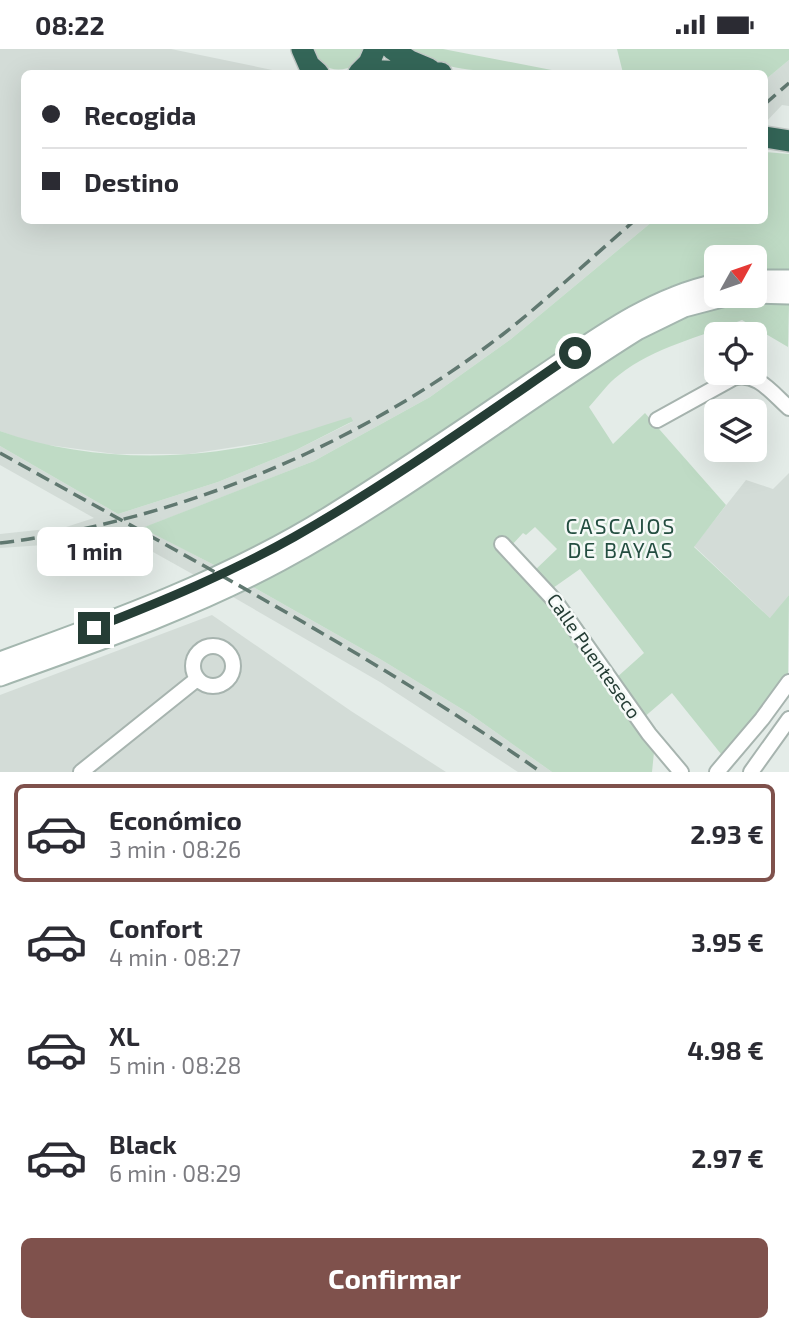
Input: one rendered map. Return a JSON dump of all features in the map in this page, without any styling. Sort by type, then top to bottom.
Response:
[{"type":"highway","points":[[283,49],[308,60]]},
{"type":"highway","points":[[363,70],[375,49]]},
{"type":"highway","points":[[392,49],[410,61],[432,70]]},
{"type":"street","points":[[767,279],[789,280]]},
{"type":"street","points":[[0,661],[169,599],[280,545],[369,492],[616,327],[674,296],[704,287]]},
{"type":"street","points":[[767,293],[789,294]]},
{"type":"street","points":[[0,676],[166,614],[279,561],[368,509],[637,330],[684,307],[704,302]]},
{"type":"street","points":[[657,419],[733,378],[744,375],[754,378],[789,408]]},
{"type":"street","name":"Calle Puenteseco","points":[[502,544],[555,601],[649,734],[681,772]]},
{"type":"street","points":[[81,772],[197,678]]},
{"type":"street","points":[[717,772],[789,682]]},
{"type":"street","points":[[751,772],[789,719]]},
{"type":"shaded area","points":[[0,49],[171,49],[272,70],[21,70],[21,224],[649,224],[511,339],[430,397],[314,461],[143,528],[218,567],[196,576],[119,533],[73,543],[0,548],[0,534],[66,527],[94,518],[0,465],[0,446],[118,514],[218,482],[296,450],[352,422],[268,442],[189,454],[115,454],[33,443],[0,431]]},
{"type":"shaded area","points":[[789,60],[789,106],[782,105],[768,120],[768,78]]},
{"type":"shaded area","points":[[789,473],[789,595],[771,619],[694,546],[746,480],[773,489]]},
{"type":"shaded area","points":[[253,587],[470,714],[552,772],[518,772],[380,682],[233,597]]},
{"type":"shaded area","points":[[212,615],[351,711],[446,772],[0,772],[0,695]]},
{"type":"green space","points":[[314,49],[365,49],[356,65],[336,69],[320,62]]},
{"type":"green space","points":[[402,49],[443,49],[552,70],[476,70],[421,58]]},
{"type":"green space","points":[[617,49],[789,49],[789,60],[768,78],[768,70],[622,70]]},
{"type":"green space","points":[[768,152],[789,154],[789,271],[767,271],[767,245],[704,245],[704,277],[668,287],[612,316],[439,435],[299,525],[218,567],[142,528],[314,461],[430,397],[511,339],[649,224],[768,224]]},
{"type":"green space","points":[[767,304],[789,304],[788,347],[767,335],[767,322],[704,322],[704,334],[633,365],[615,378],[589,407],[613,444],[645,413],[726,505],[694,547],[770,618],[789,595],[788,673],[759,712],[721,754],[672,693],[642,719],[615,679],[644,653],[580,569],[553,588],[534,571],[557,549],[535,527],[526,535],[523,533],[511,546],[538,591],[654,752],[652,772],[552,772],[470,714],[253,587],[322,549],[405,497],[648,333],[694,315],[718,309],[767,308]]},
{"type":"green space","points":[[351,417],[353,421],[296,450],[218,482],[118,514],[0,446],[0,431],[32,441],[99,453],[202,453],[269,442]]},
{"type":"railway","points":[[768,101],[789,83]]},
{"type":"railway","points":[[0,543],[78,530],[192,499],[247,479],[354,430],[454,370],[502,335],[631,224]]},
{"type":"railway","points":[[0,453],[342,645],[476,728],[541,772]]},
{"type":"district","name":"CASCAJOS DE BAYAS","points":[[621,539]]},
{"type":"route","points":[[94,628],[198,586],[292,538],[369,492],[575,353]]}]
